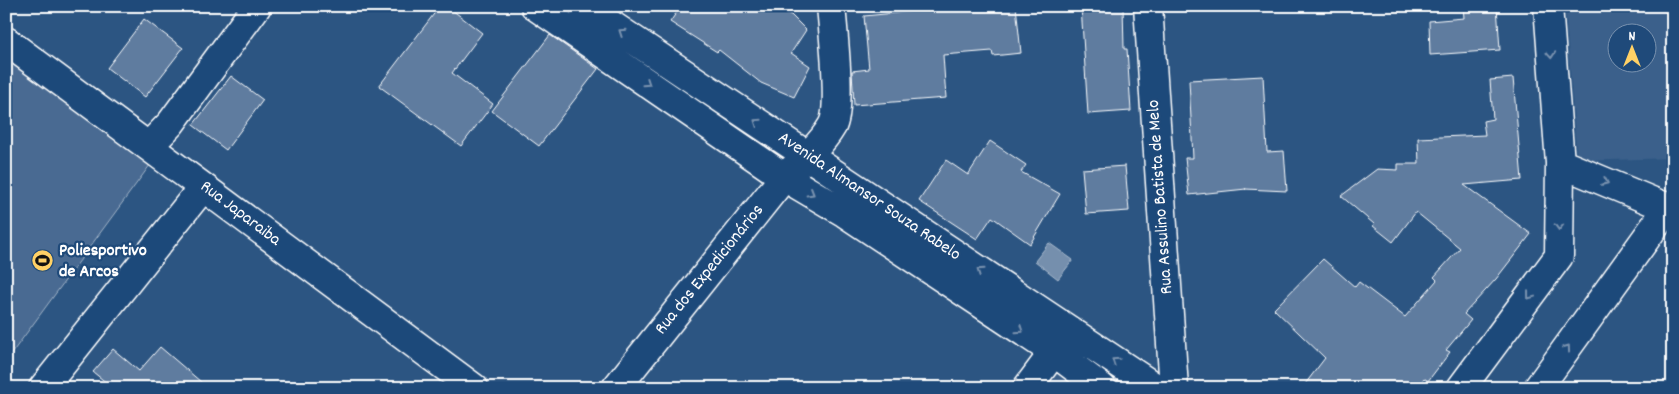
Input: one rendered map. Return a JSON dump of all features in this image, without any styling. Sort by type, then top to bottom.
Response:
[{"type":"street","points":[[149,146],[171,123],[257,6]]},
{"type":"street","name":"Avenida Almansor Souza Rabelo","points":[[535,6],[784,177],[845,213],[1054,352],[1102,388]]},
{"type":"street","name":"Avenida Almansor Souza Rabelo","points":[[583,6],[1156,388]]},
{"type":"street","name":"Rua dos Expedicionários","points":[[616,388],[784,177],[807,156],[833,125],[837,94],[831,6]]},
{"type":"street","name":"Rua Assulino Batista de Melo","points":[[1148,6],[1174,388]]},
{"type":"street","points":[[1461,388],[1559,256],[1560,163],[1548,6]]},
{"type":"street","name":"Rua Japaraiba","points":[[6,41],[474,388]]},
{"type":"street","points":[[1538,388],[1671,208],[1560,163]]},
{"type":"street","points":[[43,388],[203,187]]},
{"type":"street","points":[[1026,388],[1070,331]]},
{"type":"shaded area","points":[[1565,6],[1673,6],[1673,158],[1577,161]]},
{"type":"shaded area","name":"Poliesportivo de Arcos","points":[[6,55],[153,161],[6,361]]},
{"type":"shaded area","points":[[1049,243],[1073,260],[1058,279],[1035,261]]},
{"type":"shaded area","points":[[1062,363],[1095,388],[1042,388]]},
{"type":"building","points":[[440,6],[447,6],[482,33],[452,73],[493,104],[461,146],[379,86]]},
{"type":"building","points":[[681,6],[774,6],[791,15],[806,30],[791,53],[810,66],[794,97],[761,83],[719,50],[717,52],[670,22]]},
{"type":"building","points":[[968,6],[1016,6],[1021,53],[993,56],[992,51],[943,55],[946,98],[854,105],[852,71],[869,69],[864,16]]},
{"type":"building","points":[[1081,6],[1123,6],[1124,49],[1127,49],[1131,111],[1088,114]]},
{"type":"building","points":[[1463,6],[1497,6],[1500,50],[1430,55],[1429,21],[1464,18]]},
{"type":"building","points":[[144,19],[183,48],[145,97],[107,68]]},
{"type":"building","points":[[550,35],[598,69],[539,146],[492,111]]},
{"type":"building","points":[[231,76],[263,100],[226,150],[193,125]]},
{"type":"building","points":[[1263,76],[1267,152],[1284,151],[1287,191],[1246,189],[1189,195],[1185,158],[1193,158],[1189,80]]},
{"type":"building","points":[[1513,78],[1522,180],[1464,185],[1531,234],[1496,279],[1464,314],[1471,320],[1446,350],[1450,352],[1428,381],[1424,378],[1416,388],[1302,388],[1325,358],[1274,309],[1323,259],[1355,287],[1359,282],[1405,317],[1437,280],[1434,277],[1460,248],[1416,212],[1393,242],[1341,196],[1377,169],[1398,170],[1398,164],[1419,164],[1418,138],[1485,135],[1483,121],[1493,119],[1490,80]]},
{"type":"building","points":[[990,141],[1026,165],[1021,172],[1060,194],[1030,244],[992,217],[977,239],[919,201],[946,160],[968,175]]},
{"type":"building","points":[[1125,166],[1129,211],[1086,214],[1082,169]]},
{"type":"building","points":[[160,347],[208,388],[113,388],[93,372],[113,349],[139,371]]},
{"type":"place","name":"Poliesportivo de Arcos","points":[[43,261]]}]
